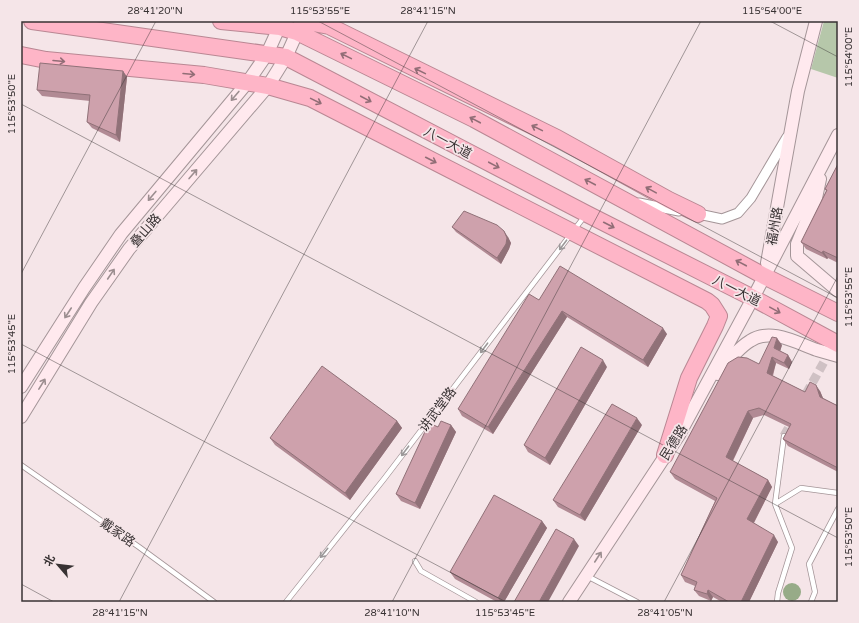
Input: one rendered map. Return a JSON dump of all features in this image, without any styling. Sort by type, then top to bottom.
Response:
[{"type":"highway","name":"八一大道","points":[[32,21],[286,57],[586,214],[753,298],[838,344]]},
{"type":"highway","name":"八一大道","points":[[221,21],[301,24],[764,276],[838,313]]},
{"type":"highway","points":[[301,24],[329,26],[558,138],[669,200],[698,214]]},
{"type":"highway","points":[[21,55],[46,60],[204,75],[268,86],[310,98],[707,301],[712,305],[719,316],[716,326],[688,378],[665,455]]},
{"type":"main road","name":"福州路","points":[[764,276],[798,91],[816,21]]},
{"type":"main road","name":"叠山路","points":[[21,387],[84,288],[121,234],[247,83],[267,54],[281,24]]},
{"type":"main road","name":"叠山路","points":[[21,417],[91,304],[129,249],[268,86],[286,57],[301,24]]},
{"type":"main road","name":"福州路","points":[[764,276],[838,136]]},
{"type":"main road","points":[[824,161],[816,198],[796,244],[797,256],[838,291]]},
{"type":"main road","name":"民德路","points":[[569,602],[679,434],[764,276]]},
{"type":"main road","points":[[699,397],[730,360],[750,340],[765,336],[780,336],[819,351],[838,356]]},
{"type":"street","points":[[623,200],[722,219],[738,214],[751,198],[791,130]]},
{"type":"lane","name":"讲武堂路","points":[[286,602],[384,479],[586,214]]},
{"type":"lane","points":[[777,602],[778,593],[792,548],[775,504],[784,436]]},
{"type":"lane","name":"戴家路","points":[[21,465],[139,547],[214,602]]},
{"type":"lane","points":[[775,504],[801,488],[838,493]]},
{"type":"lane","points":[[811,602],[815,592],[809,564],[838,510]]},
{"type":"lane","points":[[415,561],[421,571],[476,602]]},
{"type":"lane","points":[[586,575],[637,602]]},
{"type":"shaded area","points":[[824,21],[838,21],[838,78],[811,69]]},
{"type":"shaded area","points":[[788,583],[796,583],[801,588],[799,599],[796,601],[788,601],[783,596],[783,588]]},
{"type":"building","points":[[40,63],[123,71],[116,135],[87,122],[90,95],[37,90]]},
{"type":"building","points":[[838,164],[838,258],[823,251],[822,253],[801,242],[827,190],[825,189]]},
{"type":"building","points":[[464,211],[497,225],[504,231],[507,238],[506,244],[497,258],[452,227]]},
{"type":"building","points":[[560,266],[663,328],[643,360],[562,311],[488,427],[458,409],[529,294],[539,300]]},
{"type":"building","points":[[772,337],[777,338],[774,348],[788,355],[784,363],[772,357],[767,373],[805,392],[810,382],[816,385],[820,397],[838,406],[838,468],[783,439],[791,424],[759,408],[748,411],[726,457],[768,480],[747,519],[774,535],[741,602],[729,602],[708,590],[707,594],[694,590],[697,582],[681,575],[717,498],[670,472],[728,363],[738,357],[747,358],[759,364]]},
{"type":"building","points":[[581,347],[603,360],[545,458],[524,445]]},
{"type":"building","points":[[322,366],[397,421],[345,493],[270,438]]},
{"type":"building","points":[[612,404],[637,418],[580,515],[553,500]]},
{"type":"building","points":[[441,421],[451,425],[415,503],[396,494],[429,423],[438,427]]},
{"type":"building","points":[[494,495],[542,521],[498,598],[450,572]]},
{"type":"building","points":[[556,529],[574,539],[539,602],[514,602]]},
{"type":"tunnel","points":[[806,394],[829,353]]},
{"type":"tunnel","points":[[784,436],[794,418]]}]
